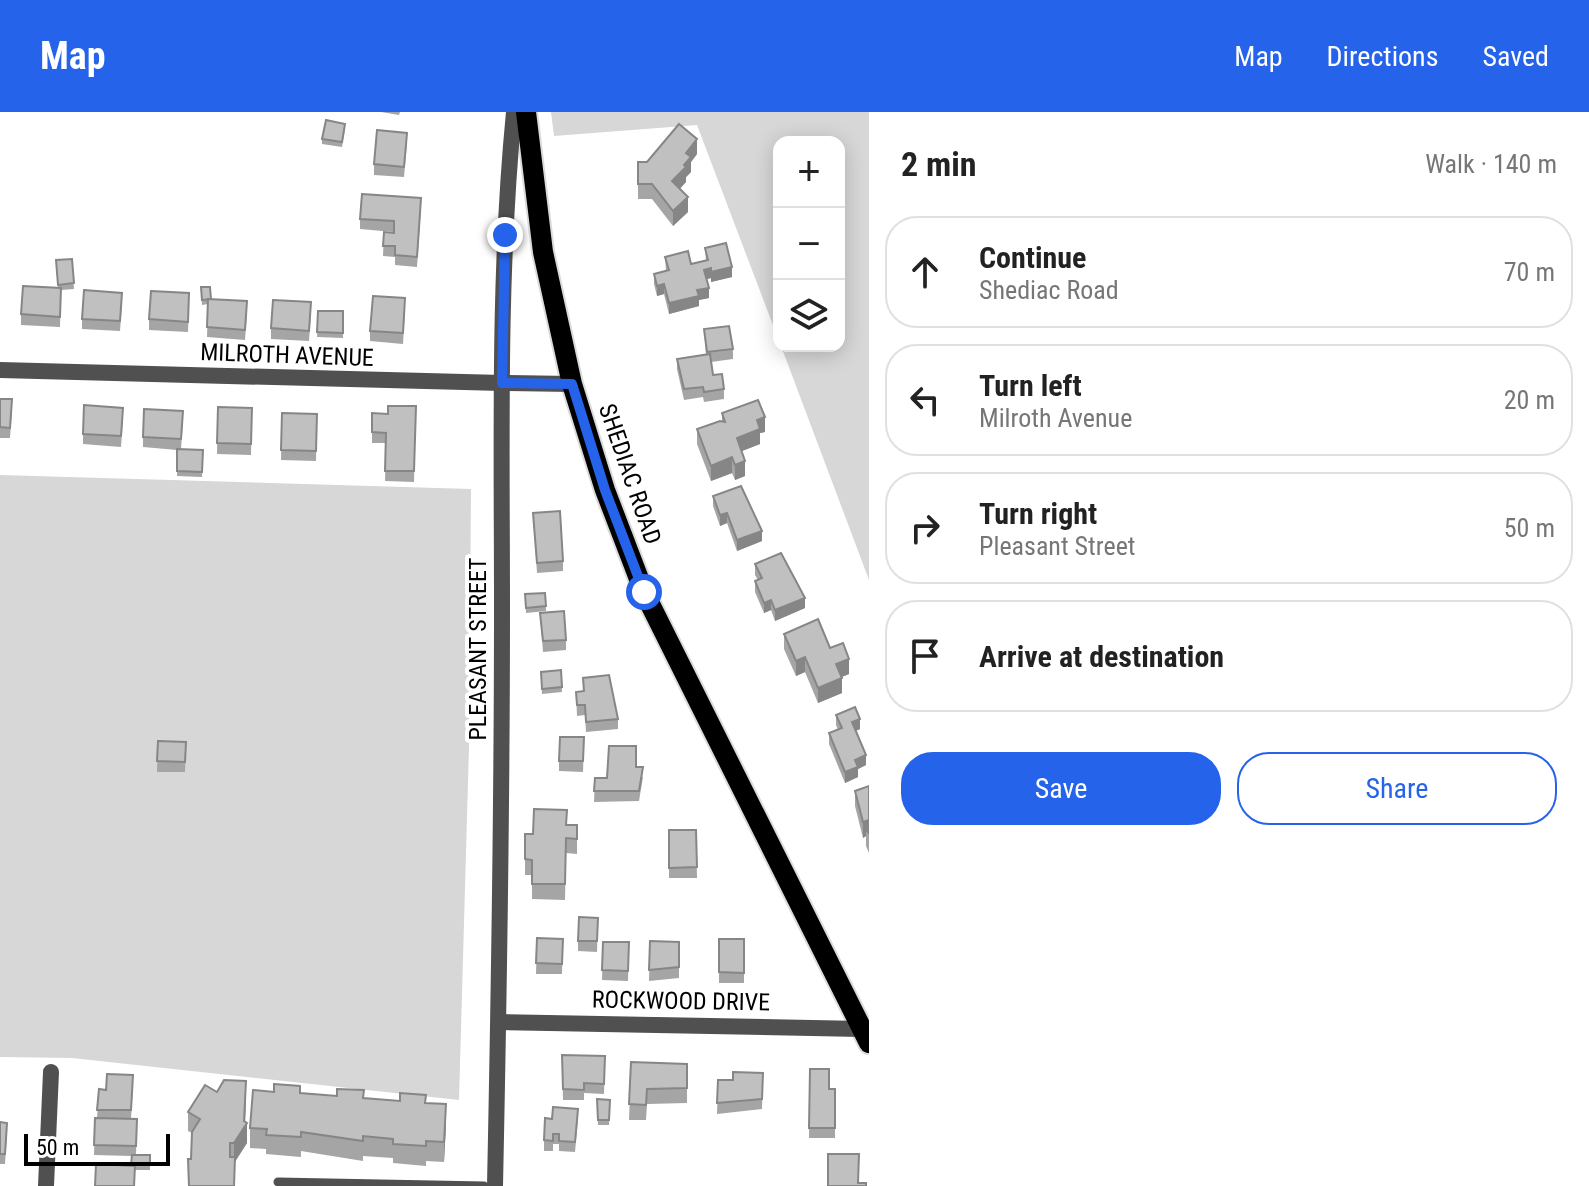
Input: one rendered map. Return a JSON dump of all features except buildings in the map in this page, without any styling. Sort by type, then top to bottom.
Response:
[{"type":"main road","name":"SHEDIAC ROAD","points":[[526,112],[543,252],[572,384],[605,490],[644,592],[866,1036]]},
{"type":"street","name":"PLEASANT STREET","points":[[495,1186],[505,201],[514,112]]},
{"type":"street","name":"MILROTH AVENUE","points":[[0,370],[572,384]]},
{"type":"street","name":"ROCKWOOD DRIVE","points":[[499,1022],[866,1036]]},
{"type":"street","points":[[46,1186],[51,1072]]},
{"type":"lane","points":[[278,1182],[484,1186]]},
{"type":"shaded area","points":[[551,112],[869,112],[869,580],[783,352],[845,352],[845,136],[773,136],[773,325],[697,125],[554,136]]},
{"type":"shaded area","points":[[0,475],[471,489],[469,747],[459,1100],[72,1058],[0,1057]]},
{"type":"route","points":[[505,235],[502,383],[572,384],[605,490],[644,592]]}]
